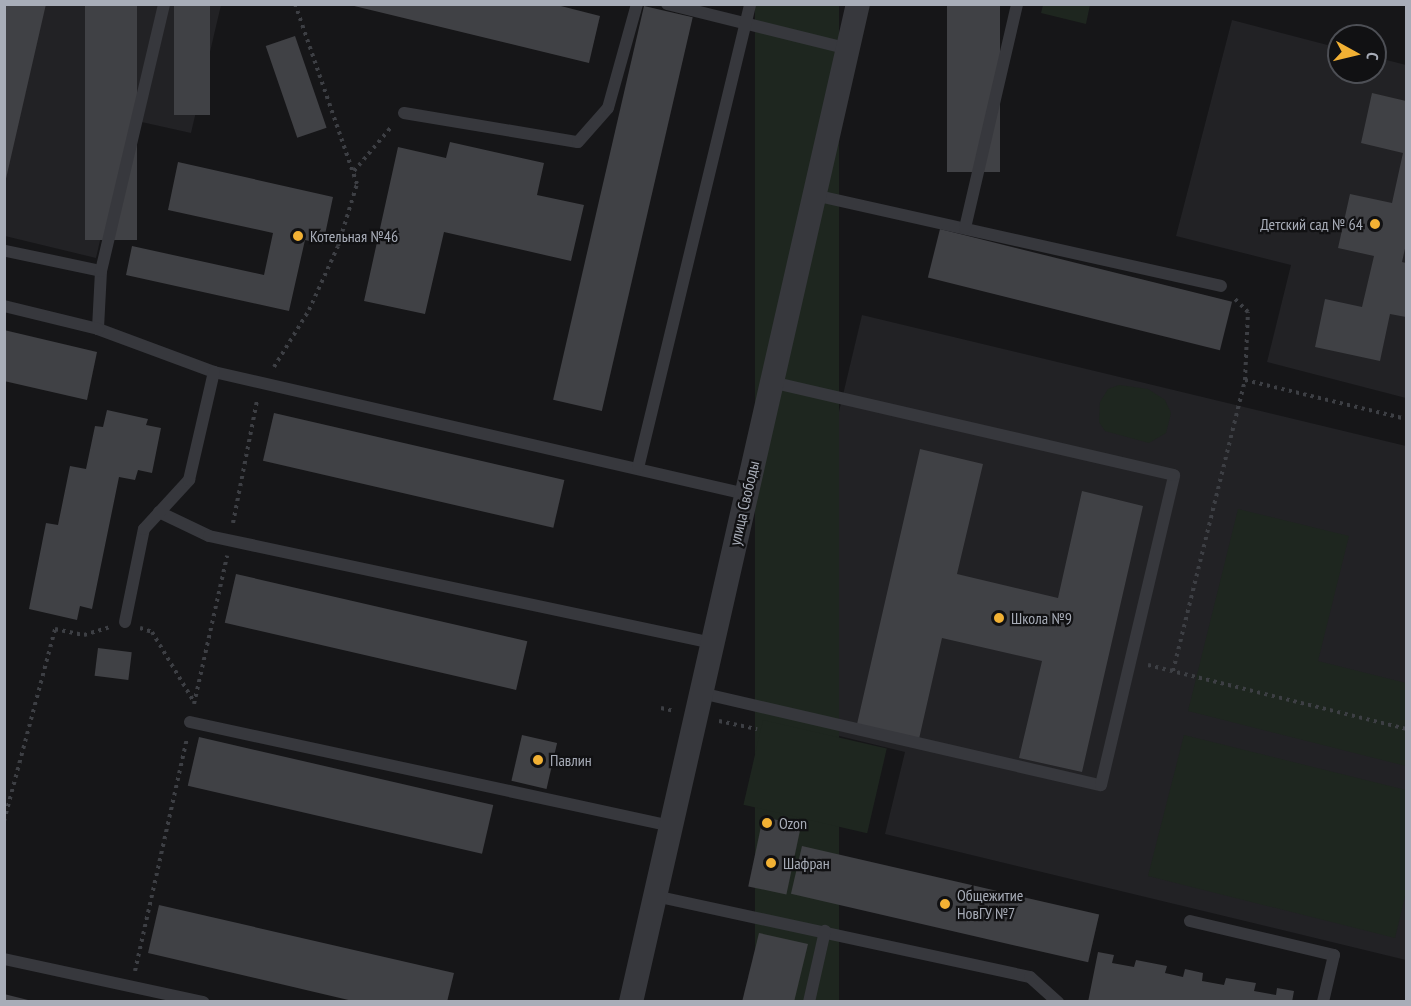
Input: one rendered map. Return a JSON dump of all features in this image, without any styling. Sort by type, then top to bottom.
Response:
[{"type":"street","name":"улица Свободы","points":[[631,1002],[858,4]]},
{"type":"lane","points":[[98,329],[101,271],[164,4]]},
{"type":"lane","points":[[404,113],[578,142],[608,108],[637,4]]},
{"type":"lane","points":[[667,4],[849,49]]},
{"type":"lane","points":[[638,468],[750,4]]},
{"type":"lane","points":[[965,228],[1017,4]]},
{"type":"lane","points":[[814,195],[1221,286]]},
{"type":"lane","points":[[6,250],[101,271]]},
{"type":"lane","points":[[4,306],[98,329],[214,372],[746,494]]},
{"type":"lane","points":[[125,622],[144,530],[189,480],[214,372]]},
{"type":"lane","points":[[701,693],[1101,785],[1174,475],[772,382]]},
{"type":"lane","points":[[159,512],[209,536],[712,643]]},
{"type":"lane","points":[[190,722],[670,826]]},
{"type":"lane","points":[[655,896],[1030,977],[1058,1002]]},
{"type":"lane","points":[[1190,921],[1334,955],[1323,1002]]},
{"type":"lane","points":[[809,1002],[825,931]]},
{"type":"lane","points":[[4,959],[203,1002]]},
{"type":"path","points":[[271,373],[309,310],[338,246],[357,184],[295,4]]},
{"type":"path","points":[[353,171],[404,113]]},
{"type":"path","points":[[1173,671],[1245,380],[1248,312],[1221,286]]},
{"type":"path","points":[[1245,380],[1407,419]]},
{"type":"path","points":[[231,534],[261,394]]},
{"type":"path","points":[[132,986],[229,546]]},
{"type":"path","points":[[4,821],[55,629],[84,635],[125,622],[152,632],[194,703]]},
{"type":"path","points":[[1130,660],[1407,729]]},
{"type":"shaded area","points":[[1043,4],[1090,5],[1086,24],[1041,13]]},
{"type":"shaded area","points":[[5,5],[221,5],[191,133],[128,119],[96,258],[5,236]]},
{"type":"shaded area","points":[[755,5],[839,5],[839,1002],[755,1002]]},
{"type":"shaded area","points":[[1232,20],[1327,45],[1327,84],[1387,84],[1387,60],[1406,65],[1406,398],[1267,362],[1291,265],[1176,236]]},
{"type":"shaded area","points":[[862,315],[1406,446],[1406,960],[885,834],[905,752],[766,718]]},
{"type":"shaded area","points":[[1119,385],[1148,389],[1165,400],[1171,413],[1166,433],[1149,443],[1105,431],[1099,422],[1100,402],[1108,389]]},
{"type":"shaded area","points":[[1238,509],[1349,536],[1318,661],[1406,683],[1406,766],[1188,711]]},
{"type":"shaded area","points":[[763,720],[887,749],[867,833],[743,805]]},
{"type":"shaded area","points":[[1184,735],[1406,790],[1406,892],[1395,938],[1148,876]]},
{"type":"building","points":[[4,4],[46,4],[5,183],[4,183]]},
{"type":"building","points":[[85,4],[137,4],[137,240],[85,240]]},
{"type":"building","points":[[174,4],[210,4],[210,115],[174,115]]},
{"type":"building","points":[[346,4],[553,4],[600,16],[589,63]]},
{"type":"building","points":[[947,4],[1000,4],[1000,172],[947,172]]},
{"type":"building","points":[[644,6],[693,17],[602,411],[553,400]]},
{"type":"building","points":[[295,36],[327,128],[297,138],[266,46]]},
{"type":"building","name":"Детский сад № 64","points":[[1372,93],[1406,101],[1406,244],[1402,262],[1406,263],[1406,317],[1390,314],[1380,361],[1315,347],[1325,299],[1362,307],[1374,256],[1338,248],[1350,194],[1392,203],[1403,153],[1361,143]]},
{"type":"building","points":[[450,142],[544,163],[537,195],[584,205],[571,261],[444,232],[425,314],[364,301],[398,147],[446,158]]},
{"type":"building","name":"Котельная №46","points":[[178,162],[333,197],[323,244],[305,240],[289,311],[126,275],[132,246],[264,275],[273,233],[168,210]]},
{"type":"building","points":[[940,229],[1232,302],[1220,350],[928,278]]},
{"type":"building","points":[[4,330],[97,352],[87,400],[4,381]]},
{"type":"building","points":[[107,410],[148,419],[146,425],[161,428],[152,473],[138,470],[135,480],[119,477],[92,609],[80,606],[77,620],[29,609],[46,523],[58,525],[70,466],[86,469],[95,426],[103,427]]},
{"type":"building","points":[[274,413],[564,480],[553,528],[263,461]]},
{"type":"building","name":"Школа №9","points":[[920,449],[983,464],[957,574],[1058,598],[1082,491],[1143,506],[1082,772],[1019,758],[1042,661],[942,638],[919,739],[857,724]]},
{"type":"building","points":[[236,574],[527,641],[516,690],[225,623]]},
{"type":"building","points":[[98,648],[132,652],[128,680],[95,676]]},
{"type":"building","points":[[522,735],[557,743],[547,789],[511,781]]},
{"type":"building","points":[[199,737],[493,805],[482,854],[188,786]]},
{"type":"building","points":[[763,817],[801,825],[786,895],[748,886]]},
{"type":"building","name":"Общежитие НовГУ №7","points":[[802,846],[1099,915],[1088,962],[791,894]]},
{"type":"building","points":[[159,905],[454,973],[447,1002],[357,1002],[148,953]]},
{"type":"building","points":[[759,933],[808,944],[794,1002],[742,1002]]},
{"type":"building","points":[[1098,952],[1114,955],[1112,963],[1134,967],[1136,960],[1167,966],[1165,973],[1183,977],[1185,969],[1203,973],[1202,981],[1224,985],[1226,978],[1256,983],[1254,991],[1276,995],[1277,988],[1294,991],[1292,1002],[1088,1002]]},
{"type":"building","points":[[4,994],[32,1001],[32,1002],[4,1002]]},
{"type":"place","name":"Детский сад № 64","points":[[1375,224]]},
{"type":"place","name":"Котельная №46","points":[[298,236]]},
{"type":"place","name":"Школа №9","points":[[999,618]]},
{"type":"place","name":"Павлин","points":[[538,760]]},
{"type":"place","name":"Ozon","points":[[767,823]]},
{"type":"place","name":"Шафран","points":[[771,863]]},
{"type":"place","name":"Общежитие НовГУ №7","points":[[945,904]]}]
